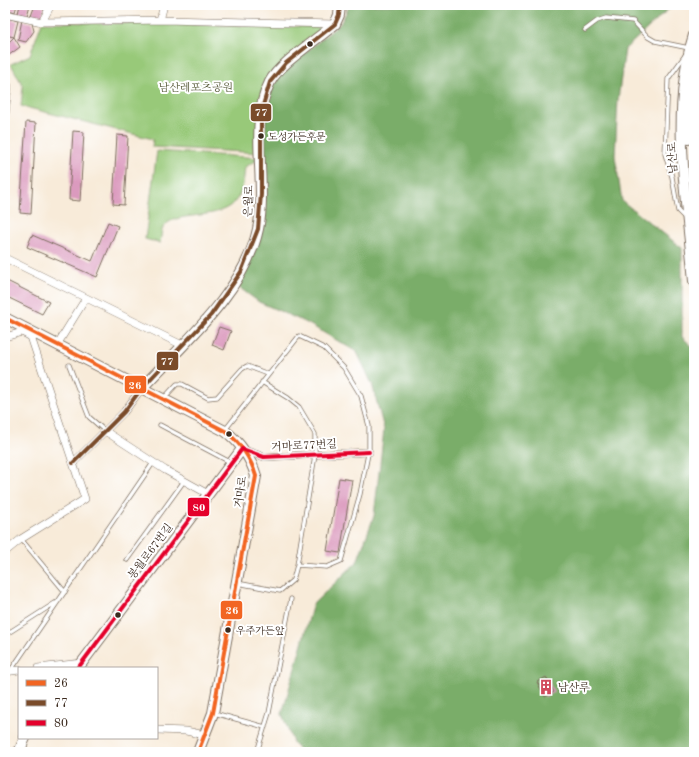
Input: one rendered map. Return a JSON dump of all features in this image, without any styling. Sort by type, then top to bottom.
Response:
[{"type":"main road","points":[[335,24],[339,15],[340,5]]},
{"type":"main road","name":"은월로","points":[[141,389],[211,315],[241,272],[258,229],[261,194],[261,112],[270,82],[286,64],[335,24]]},
{"type":"main road","name":"남산로","points":[[691,218],[683,152],[682,101],[690,48],[694,35]]},
{"type":"main road","name":"남산로","points":[[694,71],[690,96],[689,147],[694,281]]},
{"type":"main road","name":"거마로","points":[[5,318],[28,332],[57,345],[225,431],[232,436],[252,462],[256,476],[213,713],[198,752]]},
{"type":"main road","name":"봉월로67번길","points":[[80,666],[242,449]]},
{"type":"main road","points":[[19,752],[25,739]]},
{"type":"street","points":[[42,22],[51,5]]},
{"type":"street","points":[[160,20],[164,5]]},
{"type":"street","points":[[5,14],[42,22],[160,20],[335,24]]},
{"type":"street","points":[[5,81],[8,86],[5,115]]},
{"type":"street","points":[[5,258],[182,345]]},
{"type":"street","points":[[57,345],[86,298]]},
{"type":"street","points":[[5,337],[28,332],[31,337],[85,500],[21,539],[5,552]]},
{"type":"street","points":[[73,463],[124,412],[141,389]]},
{"type":"street","points":[[105,431],[153,463],[208,494]]},
{"type":"street","name":"거마로77번길","points":[[242,449],[264,457],[369,452]]},
{"type":"street","points":[[59,667],[80,666]]},
{"type":"street","points":[[8,671],[18,670]]},
{"type":"street","points":[[158,730],[186,731],[204,735]]},
{"type":"lane","points":[[585,30],[597,20],[606,18],[633,21],[648,37],[655,41],[690,48],[668,79],[665,154],[672,176],[678,211],[691,218]]},
{"type":"lane","points":[[225,431],[299,336],[324,348],[344,368],[361,396],[369,426],[369,452],[360,494],[341,561],[327,567],[297,565]]},
{"type":"lane","points":[[69,365],[89,416],[105,431]]},
{"type":"lane","points":[[163,400],[177,384],[182,384],[208,398],[217,397],[242,369],[247,366],[268,374]]},
{"type":"lane","points":[[237,583],[280,591],[293,580],[297,565],[316,455],[315,434],[299,407],[288,398],[262,382]]},
{"type":"lane","points":[[160,425],[231,463]]},
{"type":"lane","points":[[8,671],[65,592],[153,463]]},
{"type":"lane","points":[[127,560],[184,480]]},
{"type":"lane","points":[[21,539],[65,592]]},
{"type":"lane","points":[[257,752],[266,727],[291,599]]},
{"type":"lane","points":[[5,635],[58,602]]},
{"type":"lane","points":[[213,713],[266,727]]},
{"type":"green space","points":[[350,5],[469,5],[472,7],[478,5],[673,5],[625,49],[618,99],[615,156],[622,201],[682,248],[682,337],[694,348],[694,752],[302,752],[294,745],[282,714],[313,604],[357,562],[374,516],[384,429],[372,384],[357,352],[307,323],[259,302],[233,283],[263,229],[263,114],[270,82],[340,24]]},
{"type":"green space","name":"남산레포츠공원","points":[[42,22],[332,27],[270,82],[261,153],[152,147],[153,139],[21,106],[23,86],[11,64],[30,55]]},
{"type":"green space","points":[[157,151],[261,158],[245,167],[242,188],[235,202],[225,209],[213,213],[176,219],[167,223],[162,230],[160,243],[145,239]]},
{"type":"building","points":[[8,5],[17,5],[15,12],[6,9]]},
{"type":"building","points":[[20,5],[30,5],[27,16],[18,13]]},
{"type":"building","points":[[35,5],[45,7],[41,20],[31,16]]},
{"type":"building","points":[[299,5],[321,5],[321,8]]},
{"type":"building","points":[[7,18],[18,21],[14,37],[5,35]]},
{"type":"building","points":[[22,20],[32,23],[34,31],[26,42],[18,40]]},
{"type":"building","points":[[14,37],[20,47],[5,58],[5,46]]},
{"type":"building","points":[[26,122],[36,123],[31,214],[20,213]]},
{"type":"building","points":[[73,131],[84,132],[80,201],[69,200]]},
{"type":"building","points":[[117,135],[128,136],[124,205],[113,204]]},
{"type":"building","points":[[108,222],[118,226],[97,277],[27,247],[32,235],[92,261]]},
{"type":"building","points":[[5,280],[49,302],[42,314],[5,296]]},
{"type":"building","points":[[219,327],[231,331],[224,350],[212,345]]},
{"type":"building","points":[[339,478],[352,480],[340,553],[327,551]]},
{"type":"building","name":"남산루","points":[[546,677],[554,692],[545,697],[537,682]]},
{"type":"transit line","name":"77","points":[[73,463],[124,412],[141,389],[211,315],[241,272],[258,229],[261,194],[261,112],[270,82],[286,63],[335,24],[339,15],[340,5]]},
{"type":"transit line","name":"26","points":[[5,318],[225,431],[240,446],[251,463],[256,476],[213,713],[198,752]]},
{"type":"transit line","name":"80","points":[[79,667],[242,449],[264,457],[369,452]]},
{"type":"place","name":"도성가든후문","points":[[261,136]]},
{"type":"place","name":"우주가든앞","points":[[228,630]]},
{"type":"place","name":"남산루","points":[[546,687]]}]
